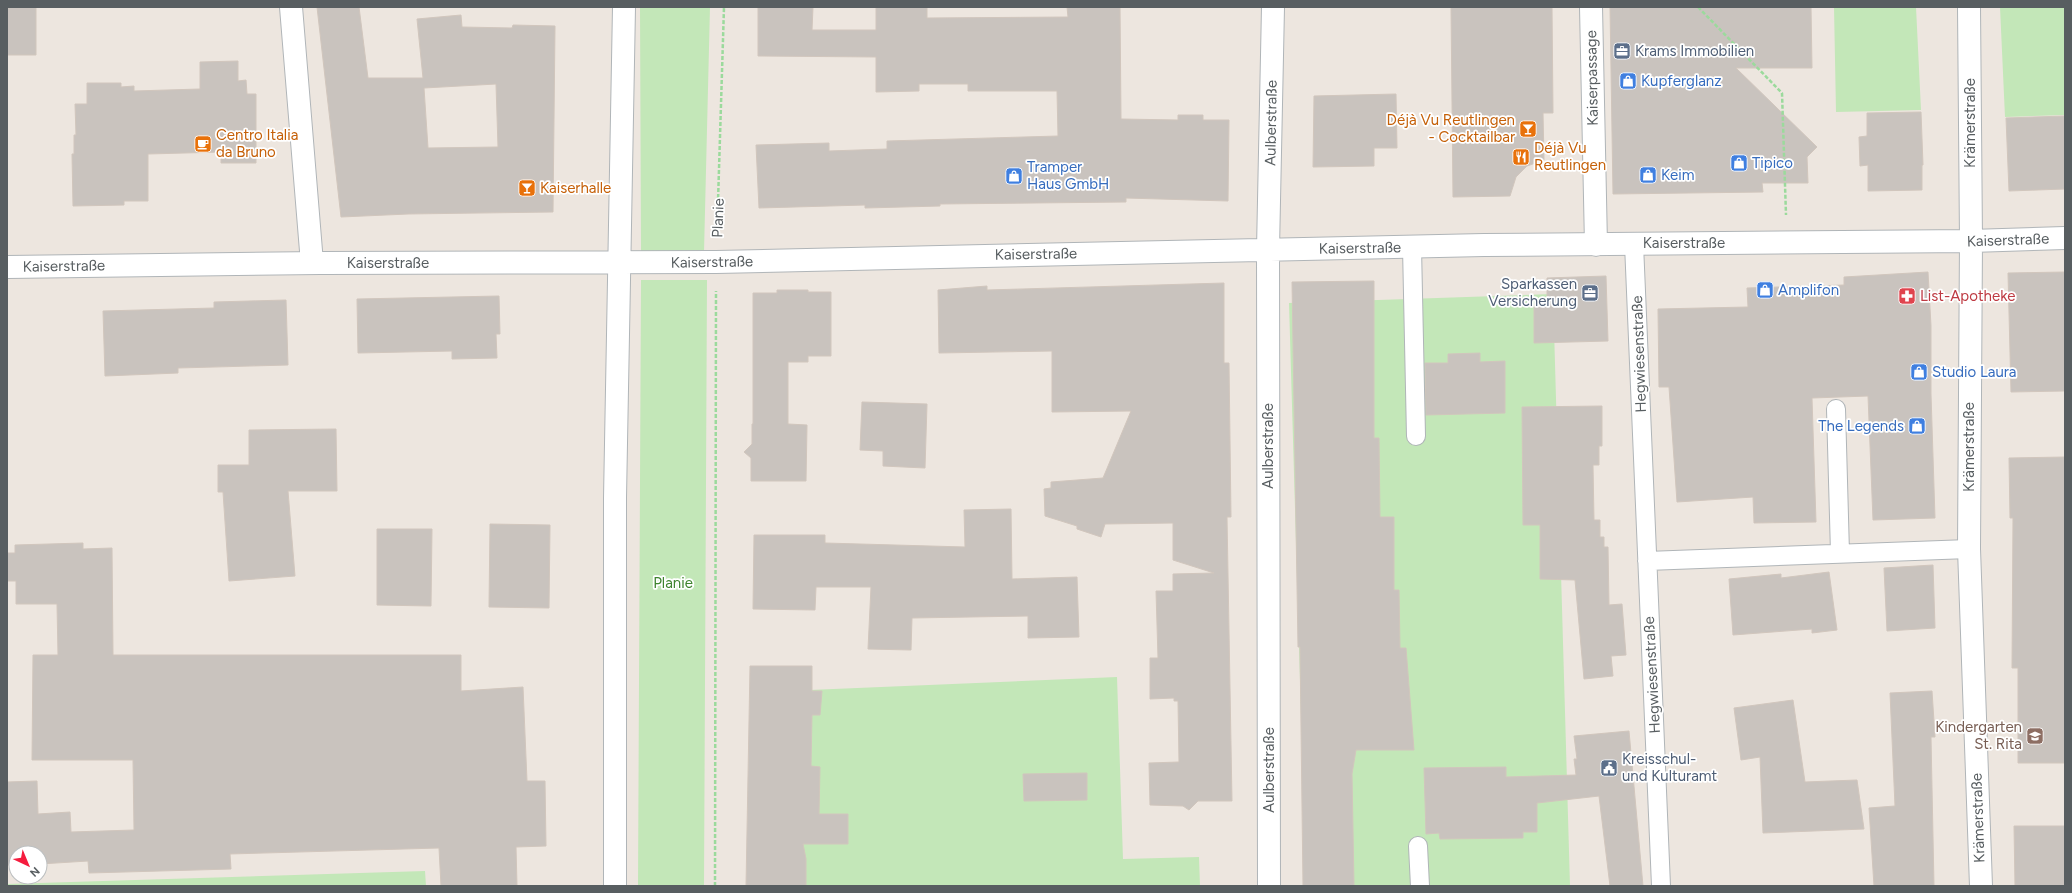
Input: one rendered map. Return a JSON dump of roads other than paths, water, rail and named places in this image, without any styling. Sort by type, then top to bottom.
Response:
[{"type":"street","points":[[291,7],[312,263]]},
{"type":"street","points":[[615,886],[616,498],[624,7]]},
{"type":"street","name":"Aulberstraße","points":[[1269,886],[1268,249],[1273,7]]},
{"type":"street","name":"Kaiserpassage","points":[[1591,7],[1596,245]]},
{"type":"street","name":"Krämerstraße","points":[[1969,7],[1971,241],[1969,549],[1981,886]]},
{"type":"street","name":"Kaiserstraße","points":[[7,267],[312,263],[716,262],[1268,249],[1971,241],[2065,238]]},
{"type":"lane","name":"Hegwiesenstraße","points":[[1634,244],[1662,886]]},
{"type":"lane","points":[[1412,247],[1416,436]]},
{"type":"lane","points":[[1836,409],[1840,554]]},
{"type":"lane","points":[[1647,561],[1969,549]]},
{"type":"lane","points":[[1418,846],[1420,886]]},
{"type":"place","name":"Krams Immobilien","points":[[1622,51]]},
{"type":"place","name":"Kupferglanz","points":[[1628,81]]},
{"type":"place","name":"Déjà Vu Reutlingen - Cocktailbar","points":[[1528,129]]},
{"type":"place","name":"Centro Italia da Bruno","points":[[203,144]]},
{"type":"place","name":"Déjà Vu Reutlingen","points":[[1521,157]]},
{"type":"place","name":"Tipico","points":[[1739,163]]},
{"type":"place","name":"Keim","points":[[1648,175]]},
{"type":"place","name":"Tramper Haus GmbH","points":[[1014,176]]},
{"type":"place","name":"Kaiserhalle","points":[[527,188]]},
{"type":"place","name":"Amplifon","points":[[1765,290]]},
{"type":"place","name":"Sparkassen Versicherung","points":[[1590,293]]},
{"type":"place","name":"List-Apotheke","points":[[1907,296]]},
{"type":"place","name":"Studio Laura","points":[[1919,372]]},
{"type":"place","name":"The Legends","points":[[1917,426]]},
{"type":"place","name":"Kindergarten St. Rita","points":[[2035,736]]},
{"type":"place","name":"Kreisschul- und Kulturamt","points":[[1609,768]]},
{"type":"park label","name":"Planie","points":[[673,583]]}]
